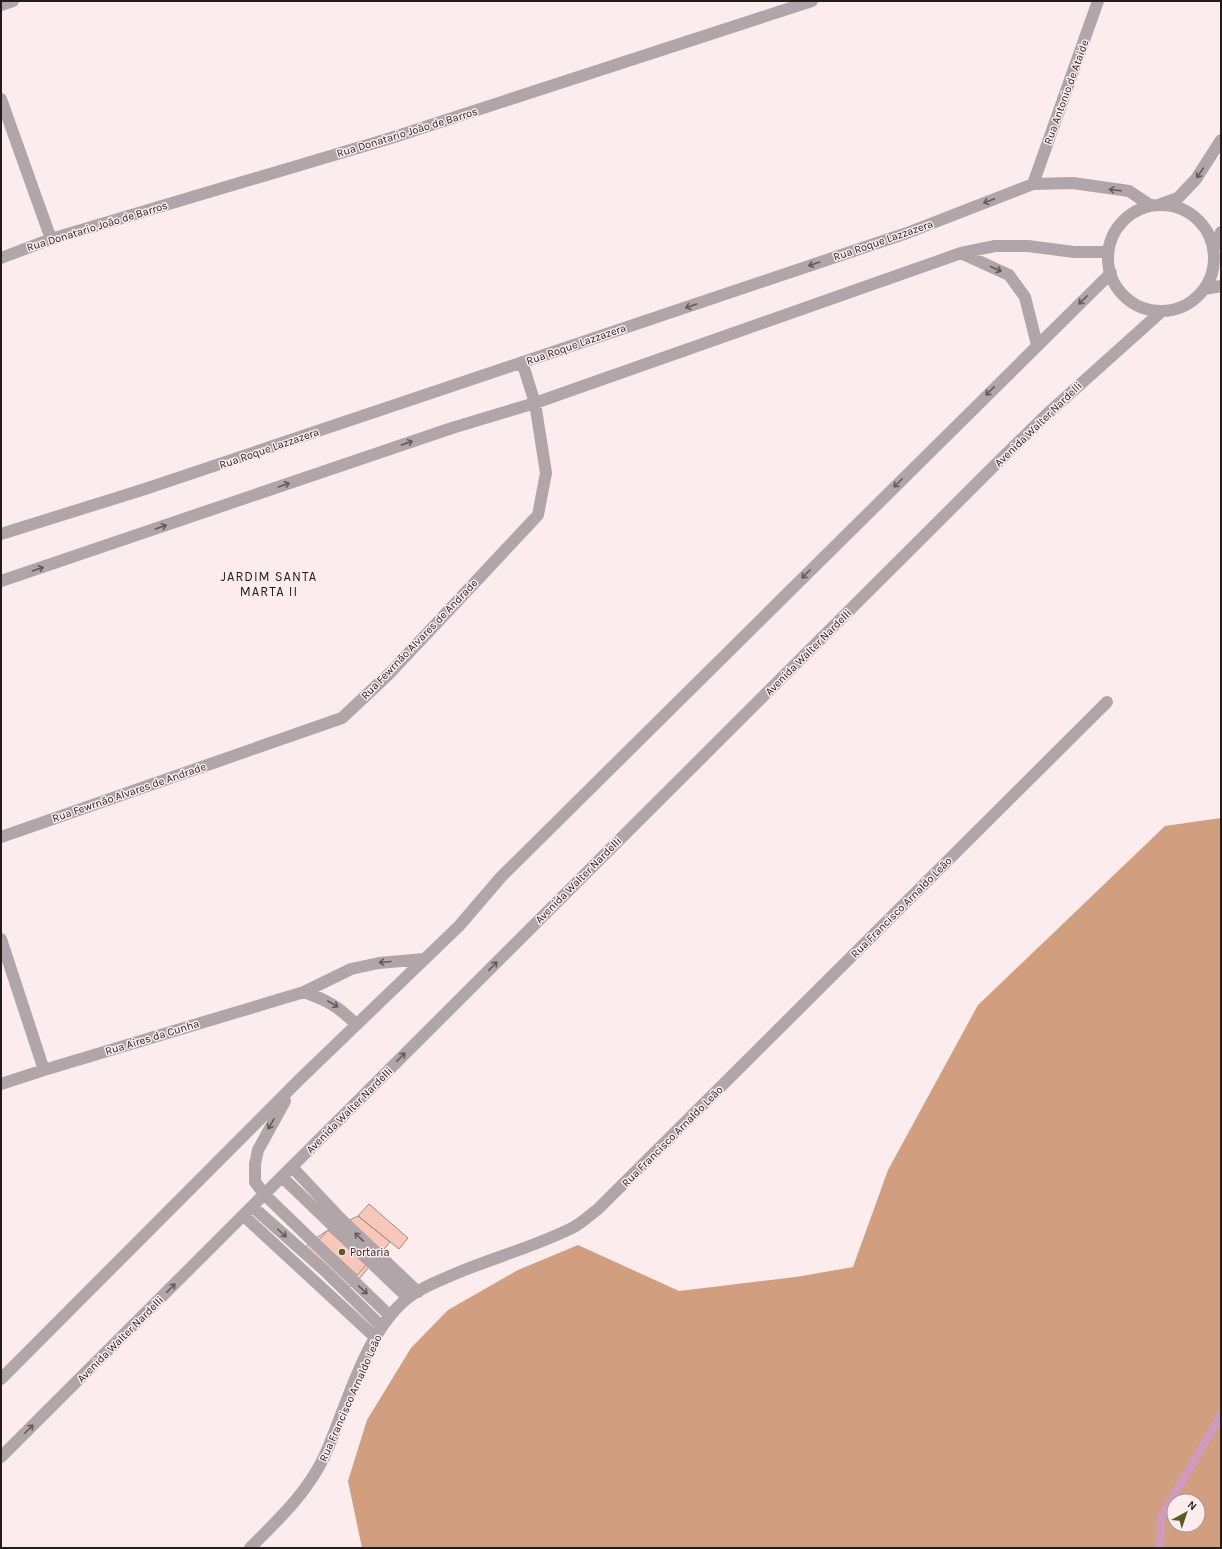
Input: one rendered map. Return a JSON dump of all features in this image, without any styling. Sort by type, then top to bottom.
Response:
[{"type":"street","points":[[1,5],[13,1]]},
{"type":"street","name":"Rua Donatario João de Barros","points":[[1,258],[51,239],[391,138],[812,1]]},
{"type":"street","name":"Rua Antonio de Ataide","points":[[1033,184],[1098,1]]},
{"type":"street","points":[[1,99],[51,239]]},
{"type":"street","points":[[1155,205],[1179,207],[1195,217],[1207,231],[1214,248],[1215,263],[1211,277],[1204,289],[1186,305],[1162,311],[1148,309],[1135,303],[1124,295],[1115,284],[1111,273],[1108,252],[1112,236],[1121,222],[1134,212],[1155,205],[1178,198],[1196,179],[1221,140]]},
{"type":"street","name":"Rua Roque Lazzazera","points":[[1,534],[145,489],[907,233],[1033,184],[1073,183],[1129,191],[1155,205]]},
{"type":"street","points":[[1214,248],[1221,232]]},
{"type":"street","points":[[1,581],[452,428],[535,403],[961,253],[995,246],[1021,246],[1074,252],[1108,252]]},
{"type":"street","points":[[961,253],[1009,275],[1025,296],[1037,345]]},
{"type":"street","points":[[1,1379],[299,1080],[459,926],[501,877],[1111,273]]},
{"type":"street","points":[[1204,289],[1221,286]]},
{"type":"street","name":"Avenida Walter Nardelli","points":[[1,1457],[994,466],[1046,415],[1162,311]]},
{"type":"street","name":"Rua Fewrnão Alvares de Andrade","points":[[1,837],[342,718],[390,673],[538,515],[546,474],[535,403],[522,362]]},
{"type":"street","name":"Rua Francisco Arnaldo Leão","points":[[250,1548],[284,1514],[310,1482],[324,1457],[359,1372],[379,1332],[390,1316],[413,1295],[476,1265],[575,1226],[598,1209],[1107,702]]},
{"type":"street","points":[[1,939],[44,1070]]},
{"type":"street","name":"Rua Aires da Cunha","points":[[1,1084],[304,992],[351,968],[379,962],[424,959]]},
{"type":"street","points":[[304,992],[338,1006],[356,1024]]},
{"type":"street","points":[[299,1080],[275,1117],[258,1150],[255,1164],[255,1182],[265,1195],[390,1316]]},
{"type":"street","points":[[292,1167],[413,1295]]},
{"type":"street","points":[[282,1177],[413,1295]]},
{"type":"street","points":[[253,1207],[324,1270],[379,1332]]},
{"type":"street","points":[[244,1216],[379,1332]]},
{"type":"shaded area","points":[[1221,818],[1221,1548],[362,1548],[348,1481],[367,1420],[411,1348],[448,1310],[518,1270],[578,1245],[679,1291],[796,1277],[853,1267],[888,1170],[978,1005],[1165,826]]},
{"type":"building","points":[[369,1204],[408,1238],[399,1249],[358,1216]]},
{"type":"building","points":[[358,1216],[390,1242],[353,1286],[336,1287],[301,1254],[309,1243],[328,1230]]},
{"type":"building","name":"Portaria","points":[[328,1230],[366,1265],[357,1275],[319,1240]]},
{"type":"waterway","points":[[1160,1548],[1161,1517],[1221,1415]]},
{"type":"place","name":"Portaria","points":[[342,1252]]},
{"type":"district","name":"JARDIM SANTA MARTA II","points":[[269,584]]}]
